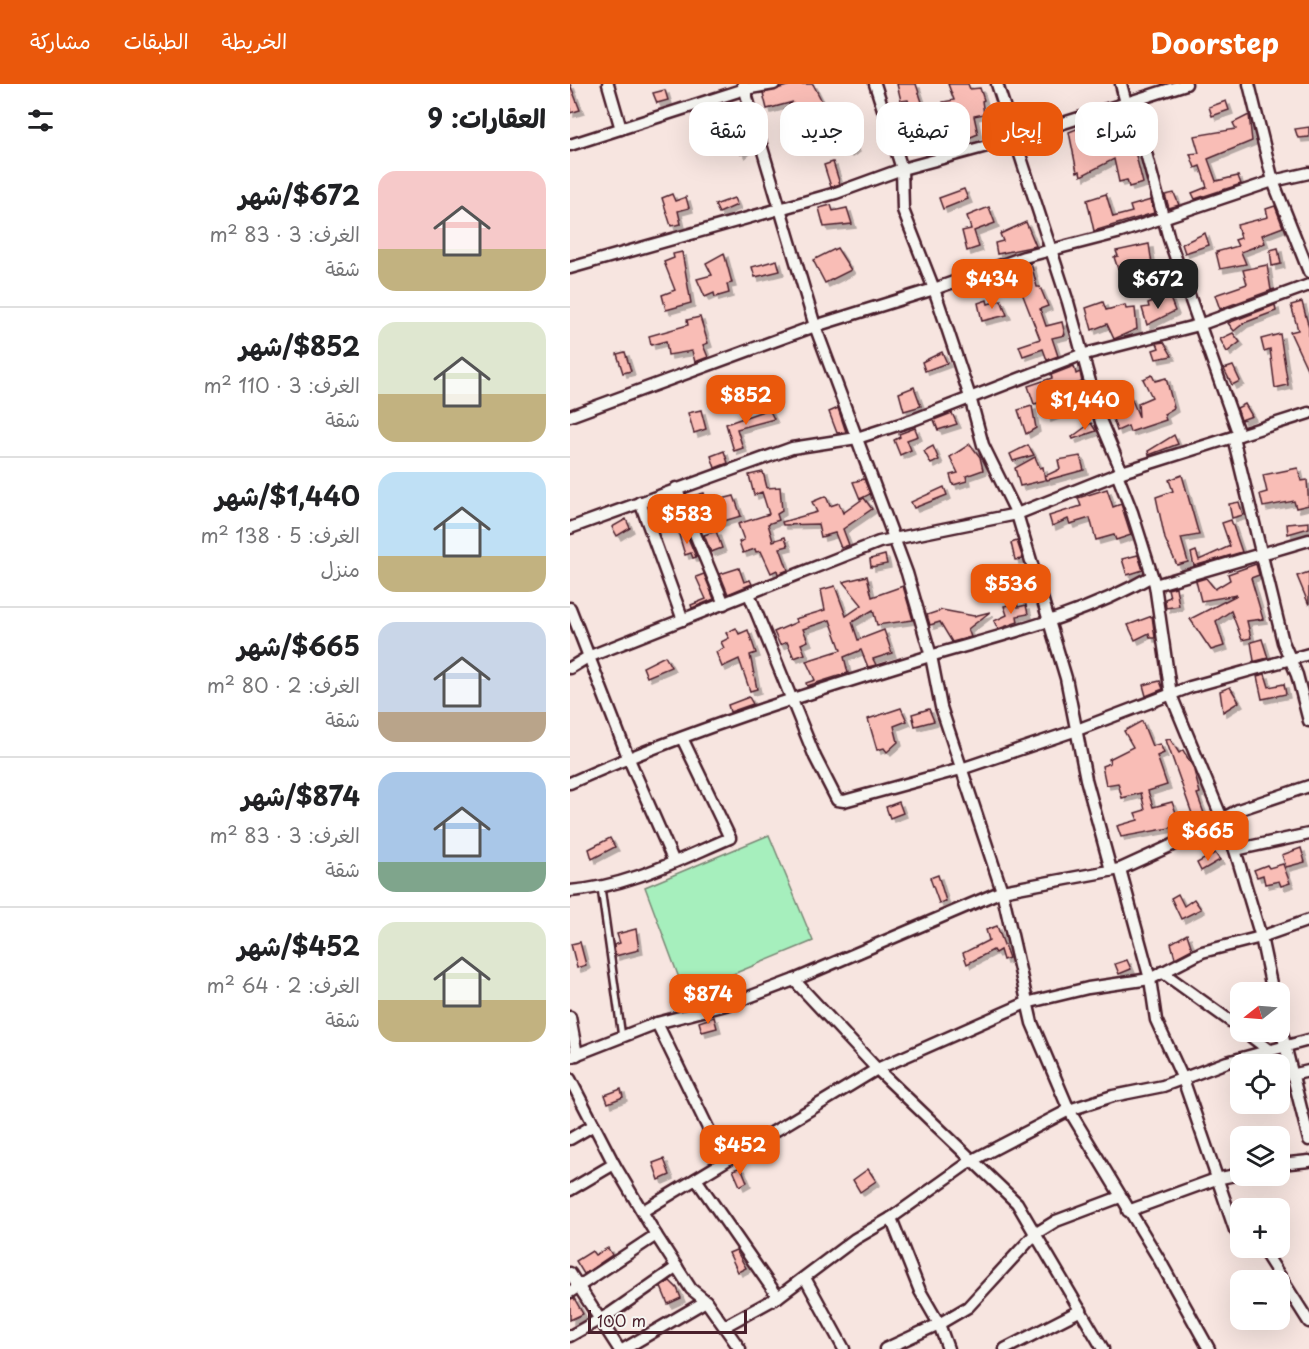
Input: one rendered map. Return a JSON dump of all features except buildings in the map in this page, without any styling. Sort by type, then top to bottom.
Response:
[{"type":"street","points":[[608,84],[621,129]]},
{"type":"street","points":[[570,145],[744,87],[774,84]]},
{"type":"street","points":[[875,84],[902,169],[903,210],[934,289],[970,397],[985,451],[1017,513],[1050,622],[1077,730],[1086,779],[1150,979],[1156,1020],[1183,1079],[1230,1217]]},
{"type":"street","points":[[997,84],[1002,102]]},
{"type":"street","points":[[1121,84],[1126,102]]},
{"type":"street","points":[[1129,102],[1186,84]]},
{"type":"street","points":[[1249,84],[1273,181],[1309,272]]},
{"type":"street","points":[[744,87],[815,326],[895,540],[930,656],[941,707],[1002,891],[1026,1003],[1069,1110],[1166,1271],[1209,1349]]},
{"type":"street","points":[[570,268],[736,222],[780,207],[836,194],[902,169],[982,147]]},
{"type":"street","points":[[1019,156],[1068,302],[1101,422],[1120,473],[1153,580],[1171,695],[1234,850],[1261,937],[1271,982]]},
{"type":"street","points":[[1147,156],[1169,239],[1236,436],[1283,642],[1297,675],[1309,721]]},
{"type":"street","points":[[570,416],[815,326],[1051,249],[1092,240],[1273,181],[1309,172]]},
{"type":"street","points":[[570,528],[792,448],[857,438],[1081,355],[1175,329],[1199,325],[1309,285]]},
{"type":"street","points":[[570,668],[588,657],[879,542],[1017,513],[1120,473],[1309,413]]},
{"type":"street","points":[[676,488],[724,604]]},
{"type":"street","points":[[640,502],[683,620]]},
{"type":"street","points":[[570,783],[628,757],[792,699],[1050,622],[1153,580],[1263,554],[1309,540]]},
{"type":"street","points":[[749,594],[815,757],[837,800],[844,801],[961,769],[1077,730],[1190,687],[1309,654]]},
{"type":"street","points":[[570,609],[628,757],[674,861]]},
{"type":"street","points":[[570,891],[601,888],[628,880],[730,838],[682,738]]},
{"type":"street","points":[[570,1017],[573,1056],[657,1023],[733,1003],[794,980],[1002,891],[1116,869],[1190,837],[1249,806],[1309,786]]},
{"type":"street","points":[[1234,850],[1309,834]]},
{"type":"street","points":[[643,1211],[877,1069],[1026,1003],[1088,988],[1150,979],[1202,952],[1261,937],[1309,920]]},
{"type":"street","points":[[1162,972],[1230,1021]]},
{"type":"street","points":[[794,980],[877,1069],[1017,1203],[1103,1349]]},
{"type":"street","points":[[657,1023],[724,1161]]},
{"type":"street","points":[[725,1326],[778,1297],[855,1239],[891,1218],[971,1161],[1069,1110],[1183,1079],[1227,1062],[1309,1041]]},
{"type":"street","points":[[1258,1042],[1270,1051]]},
{"type":"street","points":[[1283,1042],[1309,1140]]},
{"type":"street","points":[[1291,1075],[1309,1071]]},
{"type":"street","points":[[570,1079],[614,1164],[656,1234],[691,1289],[706,1300],[740,1349]]},
{"type":"street","points":[[570,1139],[594,1125]]},
{"type":"street","points":[[1290,1163],[1309,1161]]},
{"type":"street","points":[[570,1190],[614,1164]]},
{"type":"street","points":[[1128,1211],[1230,1176]]},
{"type":"street","points":[[696,1179],[778,1297]]},
{"type":"street","points":[[885,1349],[939,1324],[968,1306],[1035,1234],[1056,1221],[1120,1197]]},
{"type":"street","points":[[891,1218],[920,1291],[939,1324],[948,1349]]},
{"type":"street","points":[[574,1289],[656,1234]]},
{"type":"street","points":[[1268,1258],[1309,1322]]},
{"type":"street","points":[[570,1336],[677,1267]]},
{"type":"street","points":[[570,1273],[574,1289],[621,1349],[645,1344],[706,1300]]},
{"type":"street","points":[[805,1278],[844,1349]]},
{"type":"street","points":[[1005,1349],[1081,1310]]},
{"type":"street","points":[[1027,1337],[1032,1349]]},
{"type":"lane","points":[[601,888],[622,1037]]},
{"type":"green space","points":[[769,835],[813,941],[685,994],[645,887]]}]
